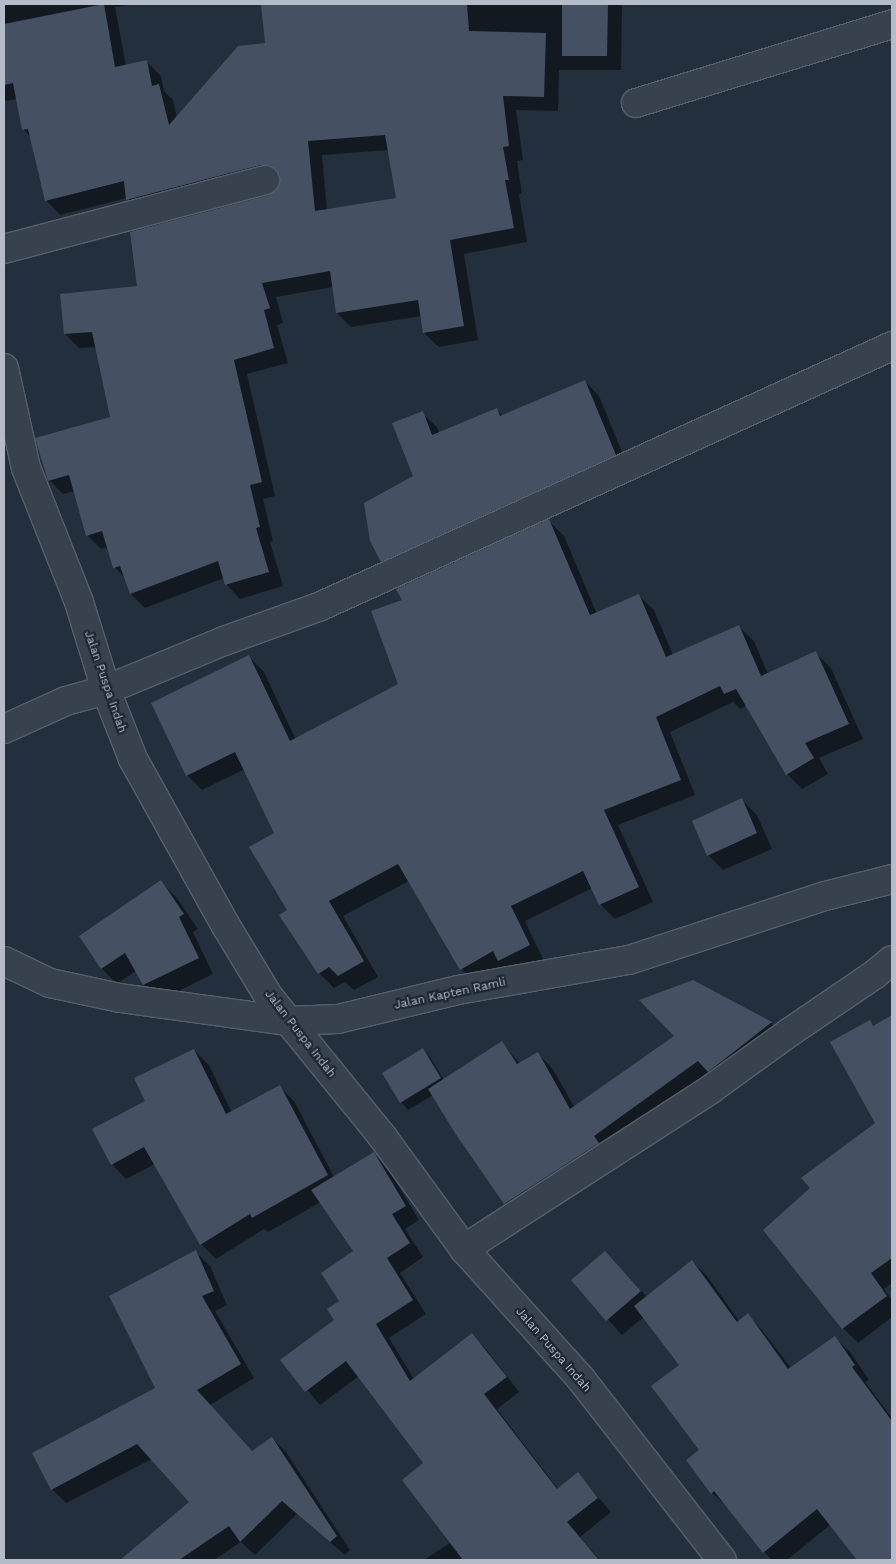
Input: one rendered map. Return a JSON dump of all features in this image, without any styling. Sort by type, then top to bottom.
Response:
[{"type":"street","points":[[636,103],[892,24]]},
{"type":"street","points":[[4,249],[265,180]]},
{"type":"street","points":[[4,730],[66,701],[106,690],[224,641],[321,606],[892,346]]},
{"type":"street","name":"Jalan Puspa Indah","points":[[4,368],[26,468],[78,602],[106,690],[132,759],[226,926],[269,997],[382,1136],[464,1249],[581,1380],[722,1560]]},
{"type":"street","name":"Jalan Kapten Ramli","points":[[4,960],[50,983],[120,998],[288,1021],[338,1019],[458,990],[629,960],[825,896],[892,879]]},
{"type":"street","points":[[464,1249],[711,1089],[874,975],[892,960]]},
{"type":"building","points":[[104,4],[115,67],[147,60],[152,86],[159,84],[169,125],[238,46],[265,43],[261,4],[467,4],[469,31],[546,33],[544,97],[503,96],[509,146],[503,147],[509,180],[505,180],[514,228],[450,240],[464,326],[423,333],[418,300],[336,313],[330,271],[262,283],[270,308],[264,310],[274,348],[234,360],[262,482],[250,485],[260,527],[256,528],[269,572],[225,585],[218,561],[130,594],[120,566],[113,568],[102,531],[86,536],[69,475],[48,481],[35,438],[110,417],[92,332],[64,334],[60,294],[137,286],[130,232],[269,195],[276,191],[280,184],[280,176],[276,169],[270,165],[261,165],[126,200],[124,181],[45,201],[28,129],[22,130],[13,83],[4,85],[4,24]],"holes":[[[385,135],[396,198],[315,211],[308,141]]]},
{"type":"building","points":[[562,4],[608,4],[607,56],[562,56]]},
{"type":"building","points":[[585,380],[616,455],[381,562],[370,541],[364,503],[413,476],[392,423],[423,411],[432,435],[497,408],[500,416]]},
{"type":"building","points":[[549,519],[590,615],[639,594],[666,657],[739,625],[761,676],[816,651],[849,724],[805,743],[814,758],[786,775],[736,689],[724,694],[720,686],[656,717],[681,780],[604,810],[639,887],[599,905],[583,871],[511,906],[530,945],[498,961],[493,951],[460,970],[398,864],[329,901],[364,961],[338,976],[329,967],[318,974],[279,915],[287,910],[249,847],[274,833],[235,752],[186,776],[151,703],[249,655],[290,741],[398,684],[371,611],[402,600],[396,589]]},
{"type":"building","points":[[742,798],[757,833],[707,856],[692,821]]},
{"type":"building","points":[[161,880],[184,914],[179,917],[199,958],[143,985],[125,953],[101,969],[79,936]]},
{"type":"building","points":[[693,980],[772,1022],[708,1072],[698,1061],[594,1136],[599,1143],[504,1204],[455,1133],[428,1089],[502,1041],[517,1064],[538,1052],[570,1109],[674,1036],[639,1000]]},
{"type":"building","points":[[892,1015],[892,1258],[871,1273],[887,1296],[842,1329],[763,1230],[810,1188],[801,1178],[875,1123],[830,1042],[870,1020],[873,1026]]},
{"type":"building","points":[[423,1048],[441,1078],[400,1103],[382,1073]]},
{"type":"building","points":[[194,1049],[226,1114],[280,1085],[328,1175],[252,1218],[250,1214],[200,1245],[144,1147],[111,1165],[92,1129],[145,1101],[134,1078]]},
{"type":"building","points":[[374,1152],[406,1206],[392,1214],[410,1243],[387,1258],[413,1300],[376,1324],[410,1381],[472,1333],[507,1377],[484,1394],[557,1489],[578,1472],[598,1498],[567,1522],[599,1560],[463,1560],[402,1480],[423,1463],[346,1361],[305,1392],[280,1360],[334,1320],[327,1309],[339,1301],[321,1273],[353,1251],[311,1190]]},
{"type":"building","points":[[196,1250],[214,1291],[202,1296],[241,1364],[197,1390],[252,1451],[272,1437],[337,1536],[330,1542],[282,1501],[240,1542],[229,1526],[179,1560],[120,1560],[189,1502],[137,1444],[51,1490],[32,1453],[155,1388],[109,1296]]},
{"type":"building","points":[[605,1251],[641,1291],[606,1321],[571,1280]]},
{"type":"building","points":[[692,1260],[737,1322],[748,1313],[788,1369],[835,1336],[855,1365],[852,1367],[892,1421],[892,1560],[857,1560],[817,1509],[763,1553],[714,1491],[711,1494],[686,1460],[699,1450],[651,1386],[679,1365],[634,1306]]}]
